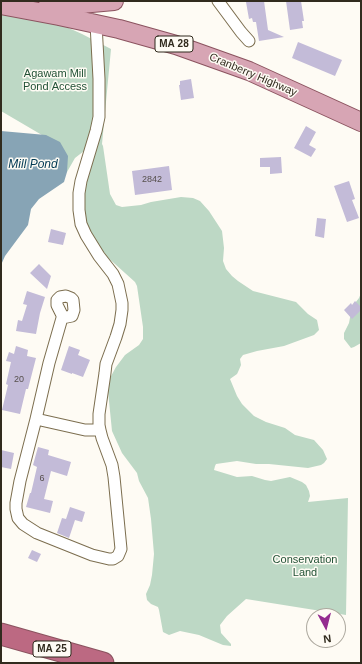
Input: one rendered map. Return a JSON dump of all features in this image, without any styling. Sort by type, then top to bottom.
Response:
[{"type":"highway","name":"MA 25","points":[[1,634],[103,663]]},
{"type":"main road","points":[[4,5],[33,7],[114,1]]},
{"type":"main road","name":"Cranberry Highway","points":[[4,5],[96,24],[176,45],[249,71],[361,122]]},
{"type":"street","points":[[218,1],[249,41]]},
{"type":"street","points":[[62,318],[49,363],[20,481],[16,509],[18,518],[23,524],[33,531],[92,555],[113,559],[118,556],[121,549],[114,477],[112,465],[100,430],[99,414],[106,368],[118,331],[122,310],[121,296],[118,284],[113,274],[99,256],[86,235],[81,224],[79,210],[81,181],[99,116],[99,66],[96,24]]},
{"type":"street","points":[[36,420],[85,430],[100,430]]},
{"type":"green space","points":[[1,8],[62,25],[111,49],[102,144],[110,194],[116,205],[122,207],[141,205],[181,197],[193,198],[200,201],[209,211],[222,231],[224,248],[223,261],[226,269],[232,276],[253,291],[296,302],[308,314],[317,320],[319,330],[314,335],[284,346],[243,355],[240,359],[241,365],[237,374],[230,379],[242,404],[254,416],[266,422],[285,428],[295,435],[314,440],[323,450],[327,459],[321,465],[308,468],[237,461],[216,464],[214,470],[237,477],[252,476],[271,481],[290,477],[306,485],[310,496],[308,502],[348,498],[346,615],[346,608],[306,609],[246,599],[227,616],[220,625],[221,633],[231,644],[231,646],[223,645],[199,635],[180,631],[169,635],[163,632],[158,607],[151,604],[147,600],[146,594],[152,575],[154,554],[148,498],[139,481],[137,473],[122,453],[112,431],[108,391],[110,378],[116,367],[125,355],[139,345],[143,339],[143,327],[137,286],[135,282],[105,255],[82,219],[87,150],[75,158],[67,172],[47,138],[1,111]]},
{"type":"green space","points":[[361,293],[361,343],[351,348],[344,339],[344,333],[349,323],[352,307]]},
{"type":"water","name":"Mill Pond","points":[[1,131],[46,135],[60,142],[68,156],[67,172],[64,182],[39,199],[31,209],[28,225],[5,256],[1,265]]},
{"type":"building","points":[[264,1],[268,30],[284,37],[259,41],[256,22],[253,22],[252,18],[249,19],[246,2]]},
{"type":"building","points":[[286,1],[301,1],[304,21],[302,21],[303,28],[290,30]]},
{"type":"building","points":[[298,42],[342,60],[335,76],[292,58]]},
{"type":"building","points":[[191,79],[194,98],[181,100],[179,85],[180,81]]},
{"type":"building","points":[[306,126],[316,132],[309,145],[316,149],[311,157],[294,148]]},
{"type":"building","points":[[281,157],[282,173],[270,174],[270,167],[260,167],[260,158]]},
{"type":"building","points":[[169,166],[172,190],[135,195],[132,171]]},
{"type":"building","points":[[349,181],[355,199],[352,200],[359,218],[347,222],[334,186]]},
{"type":"building","points":[[317,218],[326,219],[324,238],[315,236]]},
{"type":"building","points":[[51,229],[66,233],[63,245],[48,242]]},
{"type":"building","points":[[39,264],[51,276],[47,289],[30,273]]},
{"type":"building","points":[[27,291],[45,297],[36,334],[16,331],[18,320],[22,321],[27,305],[23,304]]},
{"type":"building","points":[[355,301],[361,307],[361,310],[352,319],[344,310]]},
{"type":"building","points":[[16,346],[28,350],[27,356],[36,358],[20,414],[2,410],[8,385],[6,384],[11,362],[6,361],[9,352],[14,354]]},
{"type":"building","points":[[69,346],[80,350],[78,355],[90,360],[83,377],[61,370]]},
{"type":"building","points":[[38,447],[49,450],[48,455],[71,462],[67,476],[51,471],[44,499],[53,501],[50,513],[26,507],[37,467],[33,465]]},
{"type":"building","points":[[1,450],[14,453],[11,469],[1,467]]},
{"type":"building","points":[[70,507],[85,512],[82,522],[75,520],[69,538],[57,533],[62,518],[66,519]]},
{"type":"building","points":[[32,550],[41,554],[37,562],[28,558]]},
{"type":"park label","name":"Agawam Mill Pond Access","points":[[55,80]]},
{"type":"park label","name":"Conservation Land","points":[[305,566]]}]
